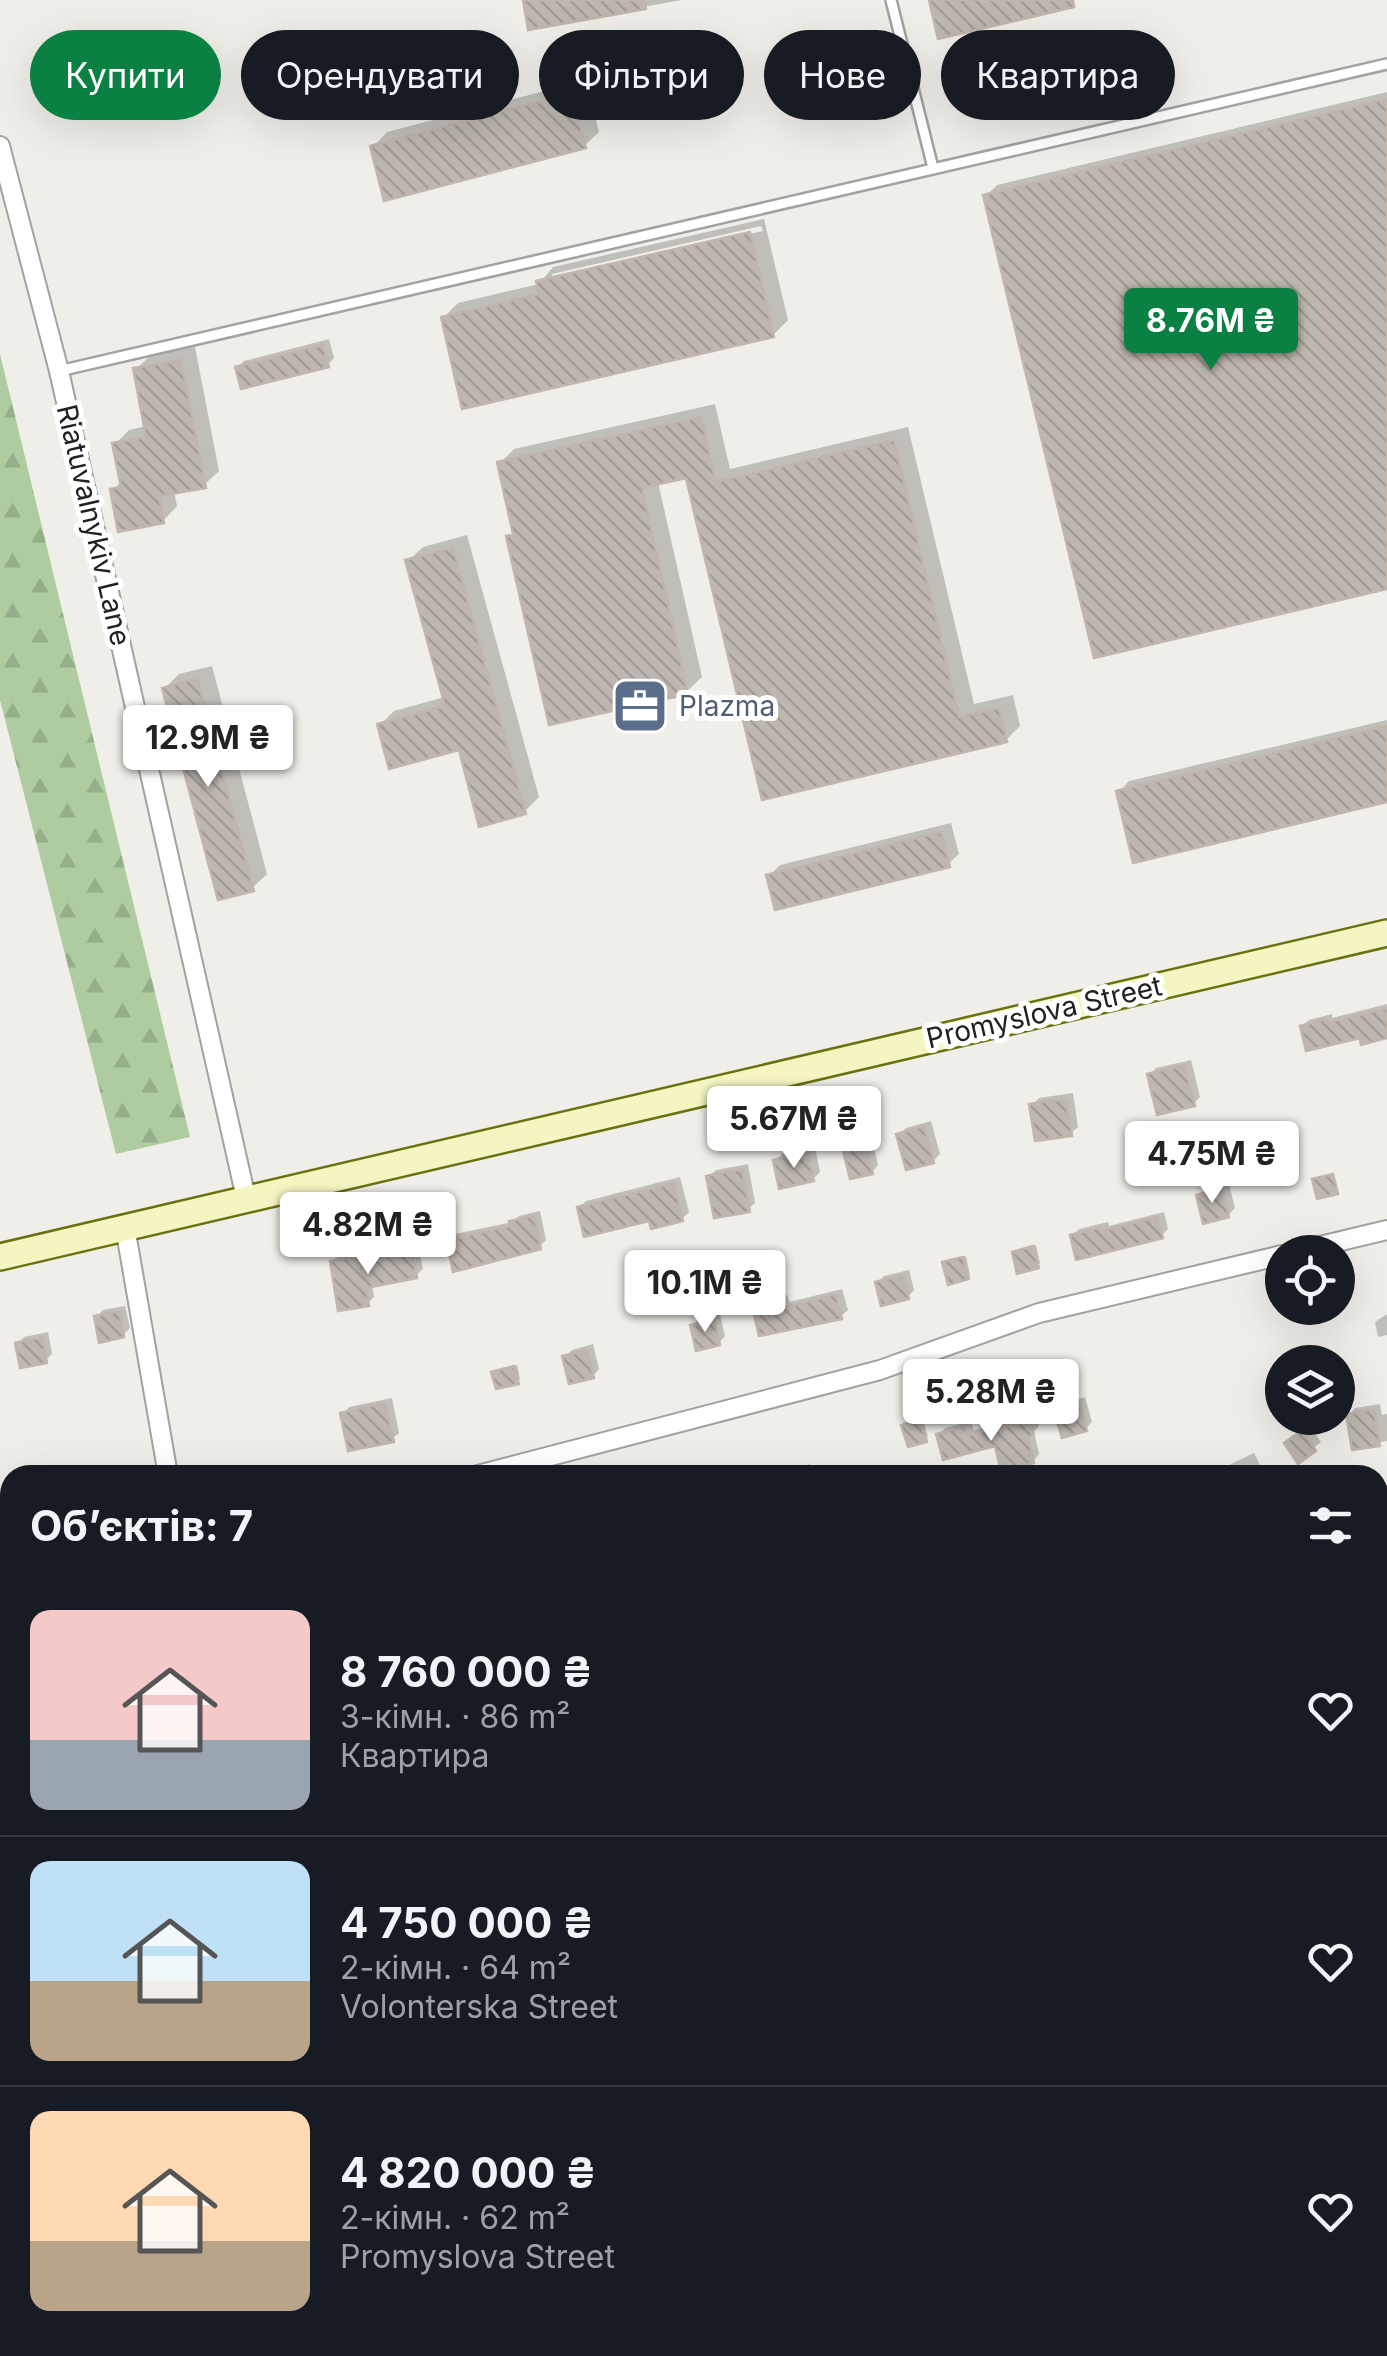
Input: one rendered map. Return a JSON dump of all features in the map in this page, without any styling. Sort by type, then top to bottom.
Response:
[{"type":"street","name":"Riatuvalnykiv Lane","points":[[0,146],[59,371],[246,1198]]},
{"type":"street","name":"Promyslova Street","points":[[0,1257],[1387,933]]},
{"type":"street","points":[[125,1227],[166,1465]]},
{"type":"street","points":[[1355,1238],[1387,1230]]},
{"type":"street","points":[[516,1465],[880,1370],[1040,1313],[1265,1260]]},
{"type":"lane","points":[[891,0],[932,168]]},
{"type":"lane","points":[[59,371],[1387,64]]},
{"type":"green space","points":[[0,354],[190,1137],[116,1154],[0,700]]},
{"type":"building","points":[[523,0],[645,0],[646,9],[528,30]]},
{"type":"building","points":[[929,0],[1073,0],[1074,7],[976,30],[941,30],[938,39]]},
{"type":"building","points":[[1387,99],[1387,589],[1094,658],[983,195]]},
{"type":"building","points":[[539,101],[539,120],[578,120],[586,148],[384,201],[370,146],[469,120],[519,120],[519,107]]},
{"type":"building","points":[[750,232],[774,337],[462,409],[441,317],[539,294],[536,281]]},
{"type":"building","points":[[323,345],[329,367],[241,389],[235,367]]},
{"type":"building","points":[[181,360],[206,488],[159,496],[164,523],[118,532],[110,489],[121,487],[112,443],[146,437],[133,368]]},
{"type":"building","points":[[701,417],[716,482],[894,440],[959,717],[999,708],[1007,742],[762,800],[686,478],[642,488],[688,694],[549,725],[506,536],[513,534],[497,462]]},
{"type":"building","points":[[453,548],[526,814],[479,827],[459,750],[389,769],[377,724],[445,706],[405,560]]},
{"type":"building","points":[[197,678],[254,891],[218,900],[162,688]]},
{"type":"building","points":[[1387,726],[1387,802],[1133,863],[1116,791]]},
{"type":"building","points":[[941,832],[950,867],[775,910],[766,875]]},
{"type":"building","points":[[1387,1008],[1387,1038],[1361,1045],[1360,1038],[1306,1051],[1300,1026]]},
{"type":"building","points":[[1184,1065],[1195,1106],[1157,1115],[1147,1074]]},
{"type":"building","points":[[1066,1099],[1072,1136],[1035,1141],[1029,1104]]},
{"type":"building","points":[[924,1126],[934,1163],[906,1170],[896,1134]]},
{"type":"building","points":[[864,1142],[873,1174],[850,1179],[842,1147]]},
{"type":"building","points":[[808,1152],[814,1181],[779,1189],[773,1160]]},
{"type":"building","points":[[742,1169],[750,1212],[714,1218],[706,1176]]},
{"type":"building","points":[[1333,1174],[1338,1194],[1317,1199],[1312,1179]]},
{"type":"building","points":[[674,1183],[683,1221],[651,1229],[649,1221],[584,1237],[577,1207]]},
{"type":"building","points":[[1222,1189],[1229,1217],[1203,1224],[1196,1195]]},
{"type":"building","points":[[534,1216],[541,1249],[453,1272],[446,1240],[510,1226],[509,1221]]},
{"type":"building","points":[[1157,1217],[1163,1238],[1076,1260],[1070,1235]]},
{"type":"building","points":[[1033,1246],[1039,1268],[1017,1274],[1012,1252]]},
{"type":"building","points":[[412,1252],[417,1278],[366,1288],[369,1306],[338,1311],[330,1261],[360,1256],[361,1261]]},
{"type":"building","points":[[963,1257],[969,1279],[948,1285],[942,1262]]},
{"type":"building","points":[[903,1275],[909,1299],[881,1306],[875,1282]]},
{"type":"building","points":[[836,1294],[842,1319],[759,1336],[752,1307],[781,1300],[783,1308]]},
{"type":"building","points":[[119,1311],[124,1337],[99,1343],[94,1316]]},
{"type":"building","points":[[714,1319],[720,1345],[696,1351],[690,1325]]},
{"type":"building","points":[[42,1337],[47,1363],[20,1368],[15,1343]]},
{"type":"building","points":[[587,1350],[594,1378],[569,1384],[562,1356]]},
{"type":"building","points":[[514,1366],[519,1384],[496,1389],[491,1372]]},
{"type":"building","points":[[1079,1402],[1087,1431],[1062,1438],[1053,1409]]},
{"type":"building","points":[[385,1403],[394,1442],[348,1451],[340,1413]]},
{"type":"building","points":[[1374,1410],[1380,1446],[1352,1450],[1350,1435],[1355,1435],[1355,1413]]},
{"type":"building","points":[[920,1420],[927,1442],[908,1447],[901,1425]]},
{"type":"building","points":[[1030,1421],[1034,1435],[1028,1437],[1034,1463],[1000,1465],[995,1446],[943,1460],[936,1434],[965,1426],[967,1435]]},
{"type":"building","points":[[1295,1435],[1305,1435],[1316,1451],[1298,1464],[1284,1443]]},
{"type":"place","name":"Plazma","points":[[640,706]]}]
